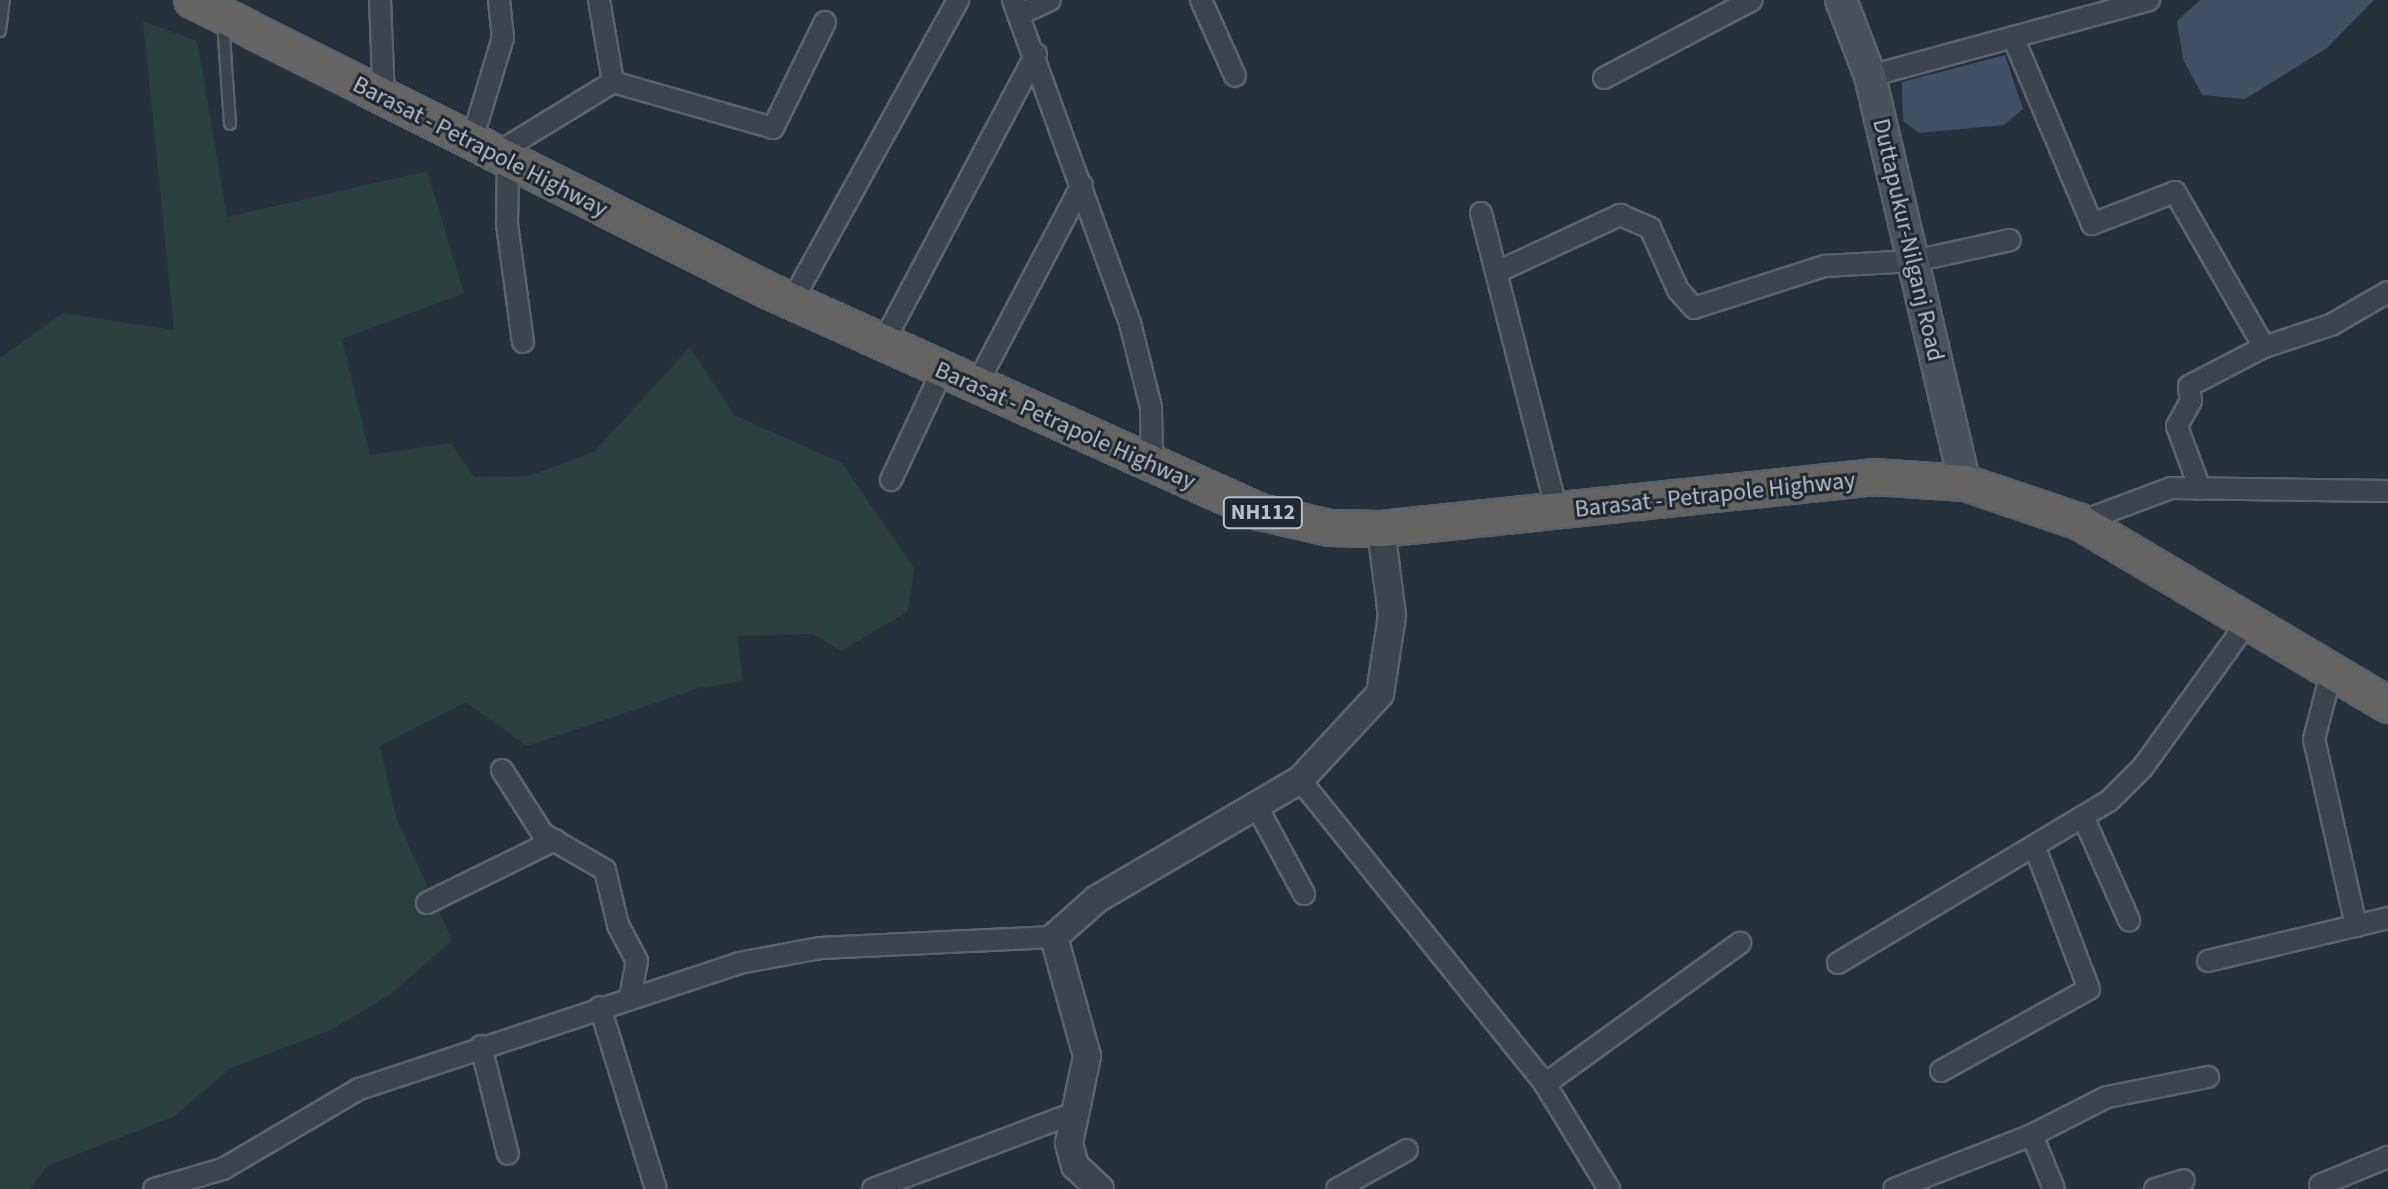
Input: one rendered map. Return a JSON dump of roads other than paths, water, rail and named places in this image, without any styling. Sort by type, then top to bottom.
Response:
[{"type":"highway","name":"Barasat - Petrapole Highway","points":[[192,0],[491,154],[792,301],[1152,466],[1271,515],[1381,529],[1873,477],[1965,483],[2080,522],[2388,705]]},
{"type":"main road","name":"Duttapukur-Nilganj Road","points":[[1841,0],[1870,76],[1965,483]]},
{"type":"street","points":[[380,0],[384,99]]},
{"type":"street","points":[[499,0],[503,38],[491,154],[507,224],[523,342]]},
{"type":"street","points":[[599,0],[613,82]]},
{"type":"street","points":[[792,301],[958,0]]},
{"type":"street","points":[[1050,0],[1016,7],[1036,54],[1135,345],[1153,423],[1152,466]]},
{"type":"street","points":[[1201,0],[1235,76]]},
{"type":"street","points":[[1604,78],[1752,0]]},
{"type":"street","points":[[1870,76],[2149,0]]},
{"type":"street","points":[[491,154],[613,82],[773,128],[825,22]]},
{"type":"street","points":[[2013,37],[2092,224],[2175,192],[2264,347]]},
{"type":"street","points":[[883,343],[1036,54]]},
{"type":"street","points":[[976,386],[1082,185]]},
{"type":"street","points":[[1481,213],[1557,512]]},
{"type":"street","points":[[1497,272],[1620,215],[1650,228],[1678,290],[1694,308],[1824,266],[1914,261],[2010,240]]},
{"type":"street","points":[[2200,489],[2177,426],[2191,401],[2189,386],[2264,347],[2331,325],[2388,292]]},
{"type":"street","points":[[891,480],[942,371]]},
{"type":"street","points":[[2080,522],[2144,493],[2200,489],[2388,491]]},
{"type":"street","points":[[154,1189],[223,1169],[359,1089],[481,1046],[739,963],[820,948],[1054,937],[1097,899],[1300,780],[1380,694],[1392,616],[1381,529]]},
{"type":"street","points":[[1838,963],[2036,850],[2084,819],[2143,767],[2249,620]]},
{"type":"street","points":[[2332,670],[2314,739],[2356,926]]},
{"type":"street","points":[[502,770],[539,829],[605,870],[618,925],[637,961],[630,998]]},
{"type":"street","points":[[1300,780],[1545,1084],[1609,1189]]},
{"type":"street","points":[[1257,807],[1304,894]]},
{"type":"street","points":[[2084,819],[2129,920]]},
{"type":"street","points":[[427,903],[555,840]]},
{"type":"street","points":[[1941,1071],[2089,989],[2036,850]]},
{"type":"street","points":[[2208,961],[2388,918]]},
{"type":"street","points":[[1054,937],[1087,1056],[1071,1114],[1075,1166],[1100,1189]]},
{"type":"street","points":[[1545,1084],[1740,943]]},
{"type":"street","points":[[600,1007],[656,1189]]},
{"type":"street","points":[[481,1046],[508,1154]]},
{"type":"street","points":[[1894,1189],[2032,1135],[2107,1097],[2208,1077]]},
{"type":"street","points":[[873,1189],[1071,1114]]},
{"type":"street","points":[[2032,1135],[2054,1189]]},
{"type":"street","points":[[1337,1189],[1407,1150]]},
{"type":"street","points":[[2320,1185],[2388,1157]]},
{"type":"street","points":[[2155,1189],[2184,1180]]},
{"type":"lane","points":[[0,31],[4,0]]},
{"type":"lane","points":[[223,15],[230,124]]},
{"type":"water","points":[[2200,0],[2374,0],[2327,48],[2245,99],[2202,95],[2183,59],[2177,21]]},
{"type":"water","points":[[2005,55],[2023,109],[2004,125],[1919,133],[1903,121],[1902,82]]}]
